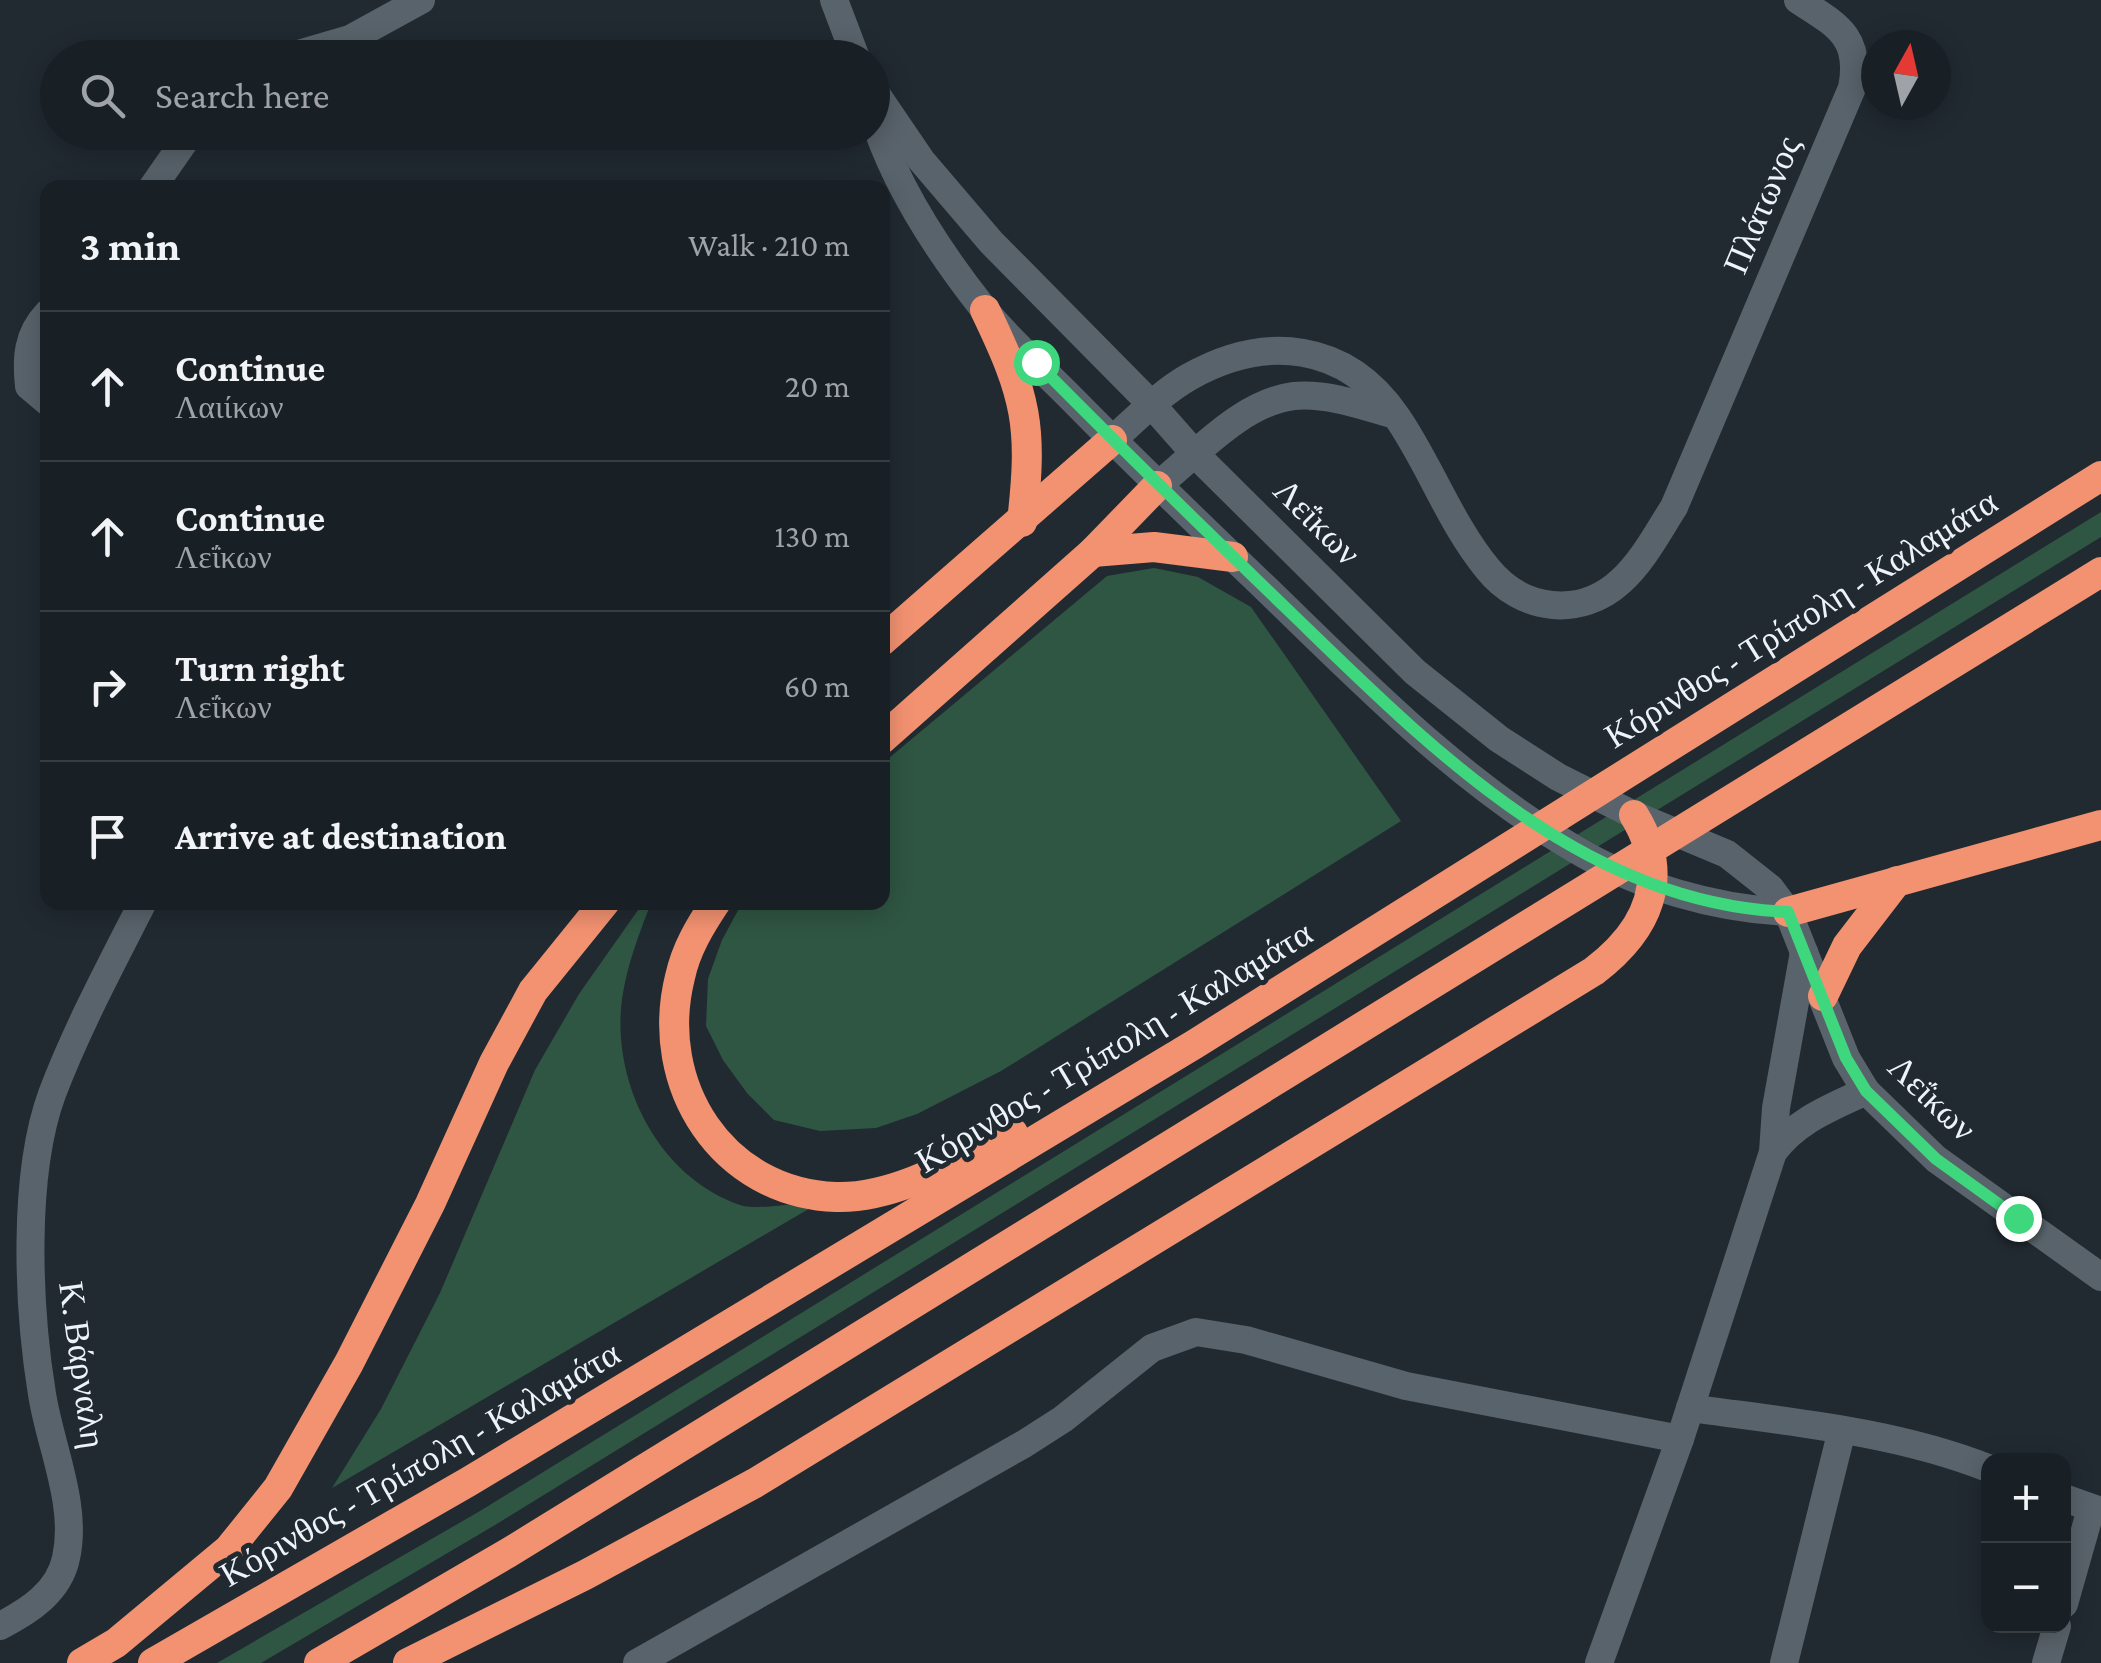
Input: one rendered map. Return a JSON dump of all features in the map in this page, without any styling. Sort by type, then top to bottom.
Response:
[{"type":"highway","points":[[985,310],[1014,371],[1026,415],[1029,462],[1022,522]]},
{"type":"highway","points":[[890,634],[1112,440]]},
{"type":"highway","name":"Κόρινθος - Τρίπολη - Καλαμάτα","points":[[153,1663],[468,1482],[1196,1044],[2101,476]]},
{"type":"highway","points":[[890,732],[1093,552],[1157,486]]},
{"type":"highway","points":[[1093,552],[1154,547],[1233,557]]},
{"type":"highway","points":[[319,1663],[508,1554],[2101,572]]},
{"type":"highway","points":[[408,1663],[584,1575],[754,1483],[1558,994],[1615,955],[1640,926],[1650,903],[1652,883],[1646,834],[1634,815]]},
{"type":"highway","points":[[1788,912],[2101,825]]},
{"type":"highway","points":[[1822,996],[1847,946],[1898,882]]},
{"type":"highway","points":[[82,1663],[116,1644],[229,1549],[278,1488],[349,1363],[525,1006],[599,910]]},
{"type":"highway","points":[[711,910],[695,934],[679,978],[674,1022],[678,1063],[690,1103],[714,1142],[772,1185],[805,1194],[839,1197],[904,1183],[1196,1044]]},
{"type":"street","points":[[347,40],[421,0]]},
{"type":"street","points":[[834,0],[849,40]]},
{"type":"street","name":"Πλάτωνος","points":[[1112,440],[1151,404],[1218,362],[1252,352],[1288,350],[1322,356],[1357,374],[1396,416],[1488,571],[1513,593],[1538,604],[1566,607],[1591,601],[1620,582],[1674,507],[1852,88],[1856,66],[1850,42],[1834,23],[1798,0]]},
{"type":"street","name":"Λεΐκων","points":[[890,114],[954,200],[1196,455],[1416,672],[1499,739],[1558,777],[1634,815],[1727,854],[1770,888],[1788,912],[1846,1058],[1866,1091],[1936,1159],[2101,1278]]},
{"type":"street","points":[[158,180],[179,150]]},
{"type":"street","points":[[888,150],[924,223],[985,310],[1157,486],[1450,762],[1519,814],[1576,850],[1652,883],[1727,906],[1788,912]]},
{"type":"street","points":[[40,322],[26,356],[29,386],[40,395]]},
{"type":"street","points":[[1157,486],[1229,426],[1259,408],[1293,396],[1344,401],[1396,416]]},
{"type":"street","name":"Κ. Βάρναλη","points":[[0,1626],[45,1597],[59,1578],[66,1558],[66,1510],[42,1394],[35,1328],[31,1252],[34,1179],[51,1096],[104,978],[140,910]]},
{"type":"street","points":[[1599,1663],[1680,1439],[1773,1152],[1776,1108],[1804,952]]},
{"type":"street","points":[[1773,1152],[1787,1134],[1810,1117],[1866,1091]]},
{"type":"street","points":[[637,1663],[1024,1444],[1063,1419],[1152,1348],[1196,1332],[1246,1340],[1406,1386],[1680,1439]]},
{"type":"street","points":[[1690,1408],[1842,1430],[1952,1454],[1981,1465]]},
{"type":"street","points":[[1784,1663],[1842,1430]]},
{"type":"street","points":[[2071,1501],[2096,1510],[2071,1583]]},
{"type":"street","points":[[2046,1663],[2055,1633]]},
{"type":"green space","points":[[2101,512],[2101,537],[495,1525],[261,1663],[217,1663],[480,1511]]},
{"type":"green space","points":[[1154,568],[1198,577],[1251,607],[1401,821],[1001,1071],[917,1114],[876,1128],[820,1131],[774,1120],[747,1093],[723,1060],[706,1026],[708,979],[738,910],[890,910],[890,757],[1107,576]]},
{"type":"green space","points":[[638,910],[648,910],[627,974],[621,1031],[624,1062],[646,1123],[685,1173],[711,1192],[740,1205],[769,1207],[824,1200],[332,1488],[381,1409],[440,1293],[535,1070],[579,994]]},
{"type":"route","points":[[1036,362],[1157,486],[1396,714],[1450,762],[1519,814],[1576,850],[1633,877],[1727,906],[1788,912],[1846,1058],[1866,1091],[1936,1159],[2018,1218]]}]
